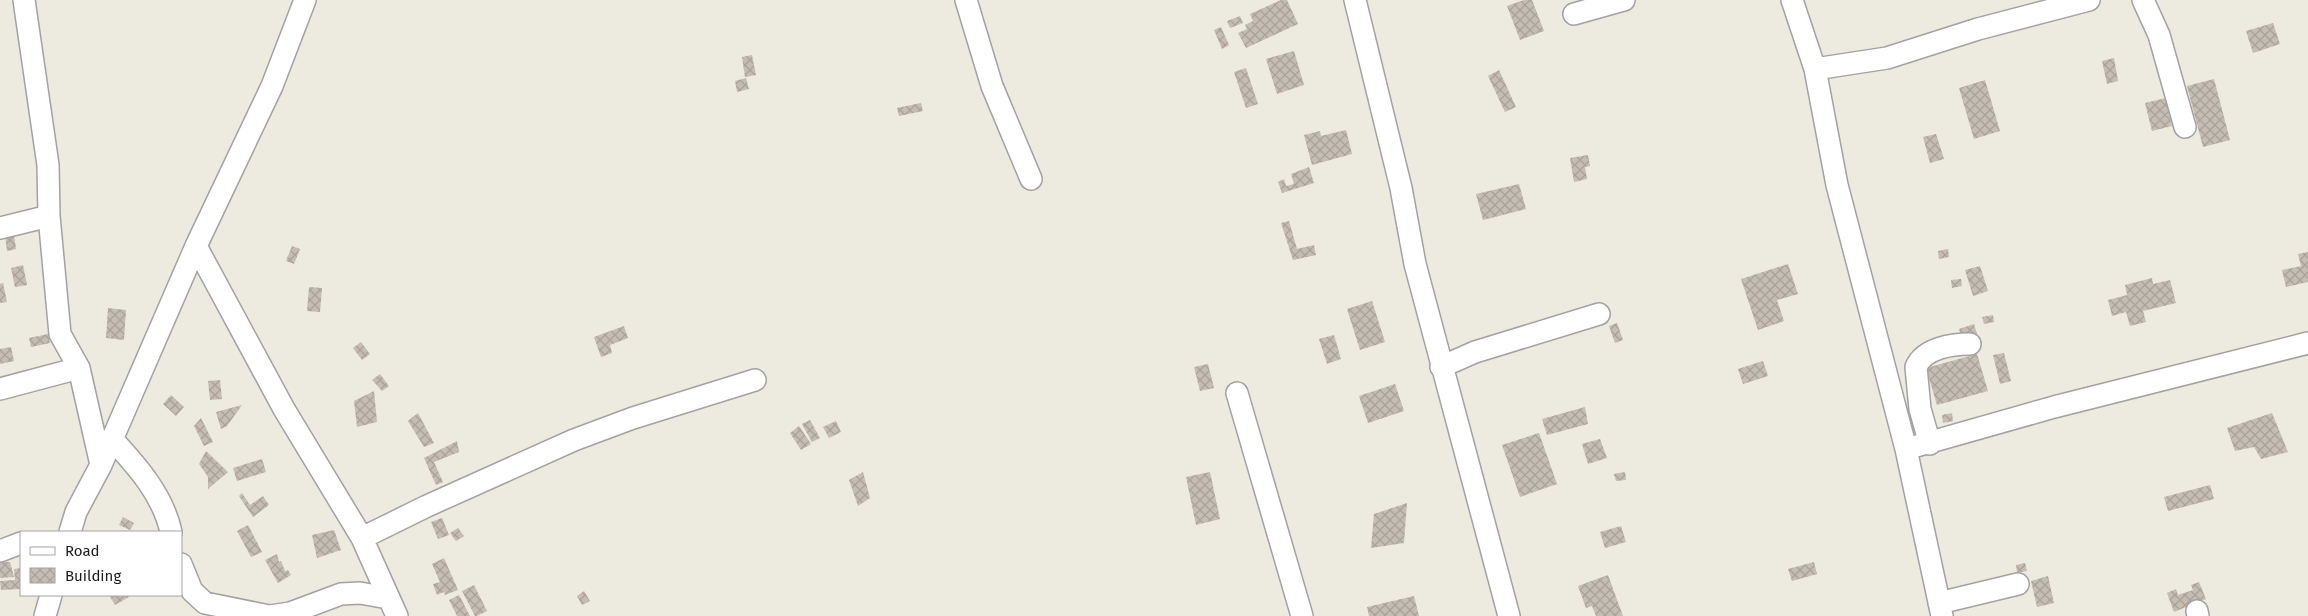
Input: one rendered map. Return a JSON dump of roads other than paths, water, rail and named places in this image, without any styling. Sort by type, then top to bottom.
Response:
[{"type":"street","points":[[24,0],[48,165],[49,216],[60,334],[79,368],[101,465]]},
{"type":"street","points":[[66,531],[101,465],[196,246],[272,86],[306,0]]},
{"type":"street","points":[[966,0],[992,86],[1031,179]]},
{"type":"street","points":[[1355,0],[1401,188],[1415,264],[1509,616]]},
{"type":"street","points":[[1574,14],[1624,0]]},
{"type":"street","points":[[1792,0],[1815,69],[1837,185],[1906,449],[1941,610],[2018,584]]},
{"type":"street","points":[[1815,69],[1886,58],[1978,29],[2089,0]]},
{"type":"street","points":[[2143,0],[2159,35],[2185,127]]},
{"type":"street","points":[[0,228],[49,216]]},
{"type":"street","points":[[196,246],[284,409],[362,538],[392,607]]},
{"type":"street","points":[[1441,367],[1476,352],[1599,314]]},
{"type":"street","points":[[1906,449],[1930,444],[2054,407],[2308,343]]},
{"type":"street","points":[[1930,444],[1920,409],[1916,367],[1919,361],[1938,349],[1970,344]]},
{"type":"street","points":[[0,389],[79,368]]},
{"type":"street","points":[[362,538],[436,502],[574,440],[641,416],[755,380]]},
{"type":"street","points":[[1237,393],[1302,616]]},
{"type":"street","points":[[112,439],[145,477],[165,513],[171,531]]},
{"type":"street","points":[[0,551],[20,543]]},
{"type":"street","points":[[182,566],[192,591],[205,603],[270,616],[290,613],[341,594],[360,593],[392,607]]},
{"type":"street","points":[[45,616],[51,596]]}]
